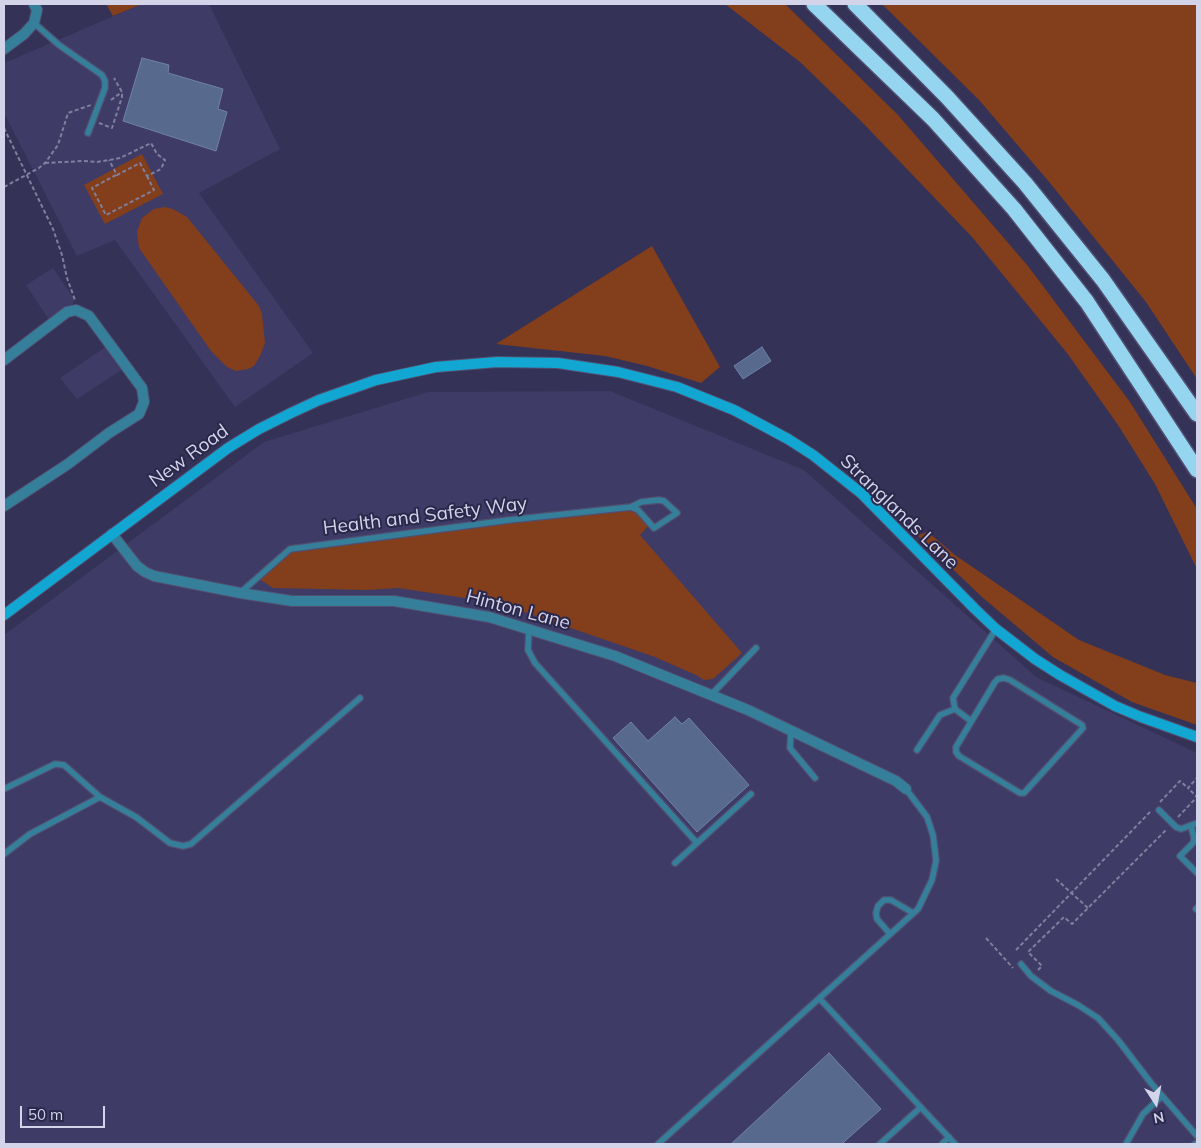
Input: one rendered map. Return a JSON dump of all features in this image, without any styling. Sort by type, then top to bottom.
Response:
[{"type":"highway","points":[[814,4],[933,119],[1014,209],[1087,302],[1197,470]]},
{"type":"highway","points":[[855,4],[947,97],[1025,183],[1103,280],[1197,414]]},
{"type":"main road","name":"Stranglands Lane","points":[[291,413],[319,400],[376,380],[466,364],[528,362],[588,366],[677,387],[713,401],[761,424],[807,451],[867,500],[996,629],[1035,659],[1090,693],[1141,718],[1197,737]]},
{"type":"main road","name":"New Road","points":[[112,534],[228,448],[259,429],[291,413]]},
{"type":"main road","points":[[4,615],[112,534]]},
{"type":"street","points":[[4,49],[24,34],[34,23],[36,10],[34,4]]},
{"type":"street","points":[[4,360],[67,312],[76,310],[89,316],[142,388],[144,402],[139,414],[4,506]]},
{"type":"street","name":"Hinton Lane","points":[[112,534],[137,566],[144,572],[154,576],[292,602],[394,601],[489,617],[615,656],[711,695],[792,732],[896,781],[906,789]]},
{"type":"lane","points":[[34,23],[59,45],[102,75],[105,81],[105,88],[88,133]]},
{"type":"lane","name":"Health and Safety Way","points":[[240,593],[290,549],[509,520],[630,507],[641,502],[659,500],[678,513],[654,528],[638,510],[630,507]]},
{"type":"lane","points":[[971,721],[955,709],[953,698],[996,629]]},
{"type":"lane","points":[[529,630],[528,650],[535,663],[696,843]]},
{"type":"lane","points":[[711,695],[756,648]]},
{"type":"lane","points":[[1004,678],[1082,725],[1083,728],[1028,790],[1020,793],[959,756],[956,752],[956,747],[971,721],[995,682],[998,679],[1004,678]]},
{"type":"lane","points":[[4,789],[55,764],[64,765],[100,797],[136,817],[170,843],[183,846],[191,844],[360,698]]},
{"type":"lane","points":[[917,750],[940,715],[955,709]]},
{"type":"lane","points":[[792,732],[790,748],[814,778]]},
{"type":"lane","points":[[658,1144],[820,999],[913,913],[923,899],[932,880],[936,861],[933,835],[927,817],[906,789]]},
{"type":"lane","points":[[675,864],[752,794]]},
{"type":"lane","points":[[4,854],[30,834],[100,797]]},
{"type":"lane","points":[[1158,807],[1172,823],[1181,828],[1194,825],[1193,843],[1180,856],[1197,873]]},
{"type":"lane","points":[[890,934],[877,919],[878,906],[884,900],[891,900],[913,913]]},
{"type":"lane","points":[[1020,964],[1031,976],[1051,991],[1098,1018],[1197,1136]]},
{"type":"lane","points":[[820,999],[956,1144]]},
{"type":"lane","points":[[1126,1144],[1143,1114],[1162,1096]]},
{"type":"lane","points":[[880,1144],[921,1107]]},
{"type":"lane","points":[[942,1144],[949,1137]]},
{"type":"path","points":[[4,187],[45,163],[58,145],[68,113],[99,103],[108,106],[110,101],[122,92]]},
{"type":"path","points":[[4,128],[53,229],[76,310]]},
{"type":"path","points":[[45,163],[97,162],[120,158],[151,143],[157,154],[166,160],[160,169],[147,176]]},
{"type":"path","points":[[109,160],[117,175]]},
{"type":"path","points":[[140,163],[147,176],[154,190],[106,215],[92,188],[140,163]]},
{"type":"path","points":[[1188,788],[1197,778]]},
{"type":"path","points":[[1031,976],[1042,966],[1028,952],[1064,917],[1072,924],[1197,797],[1180,781],[1158,807]]},
{"type":"path","points":[[1016,950],[1151,812]]},
{"type":"path","points":[[1056,879],[1088,908]]},
{"type":"path","points":[[986,938],[1015,969]]},
{"type":"shaded area","points":[[106,4],[142,4],[113,16]]},
{"type":"shaded area","points":[[142,4],[209,4],[280,149],[199,193],[313,353],[235,407],[115,240],[77,256],[4,113],[4,63]]},
{"type":"shaded area","points":[[725,4],[785,4],[898,115],[1028,266],[1130,402],[1197,509],[1197,569],[1155,484],[1118,425],[1067,353],[972,237],[861,121],[800,62]]},
{"type":"shaded area","points":[[882,4],[1197,4],[1197,379],[1146,302],[1050,183],[980,101]]},
{"type":"shaded area","points":[[142,154],[163,194],[105,224],[84,185]]},
{"type":"shaded area","points":[[165,207],[187,217],[259,306],[262,314],[265,343],[254,366],[236,371],[227,367],[211,351],[139,248],[137,232],[142,218],[154,209]]},
{"type":"shaded area","points":[[652,246],[720,367],[701,383],[647,366],[605,356],[496,344]]},
{"type":"shaded area","points":[[53,268],[75,300],[67,312],[51,323],[26,285]]},
{"type":"shaded area","points":[[110,344],[126,367],[77,399],[60,378]]},
{"type":"shaded area","points":[[610,391],[804,470],[1036,677],[1197,753],[1197,1144],[4,1144],[4,635],[264,442],[428,392]]},
{"type":"shaded area","points":[[631,507],[650,524],[640,535],[742,653],[713,679],[704,680],[655,657],[498,603],[398,588],[368,590],[273,588],[258,578],[290,549]]},
{"type":"shaded area","points":[[928,532],[955,555],[1079,640],[1165,675],[1197,683],[1197,725],[1132,702],[1053,657],[982,597],[917,535]]},
{"type":"building","points":[[142,58],[169,65],[168,73],[223,89],[218,109],[227,112],[216,151],[123,121]]},
{"type":"building","points":[[762,347],[771,361],[743,379],[734,366]]},
{"type":"building","points":[[675,717],[682,724],[689,718],[749,785],[697,832],[613,738],[631,722],[648,741]]},
{"type":"building","points":[[829,1053],[881,1109],[842,1144],[731,1144]]}]
